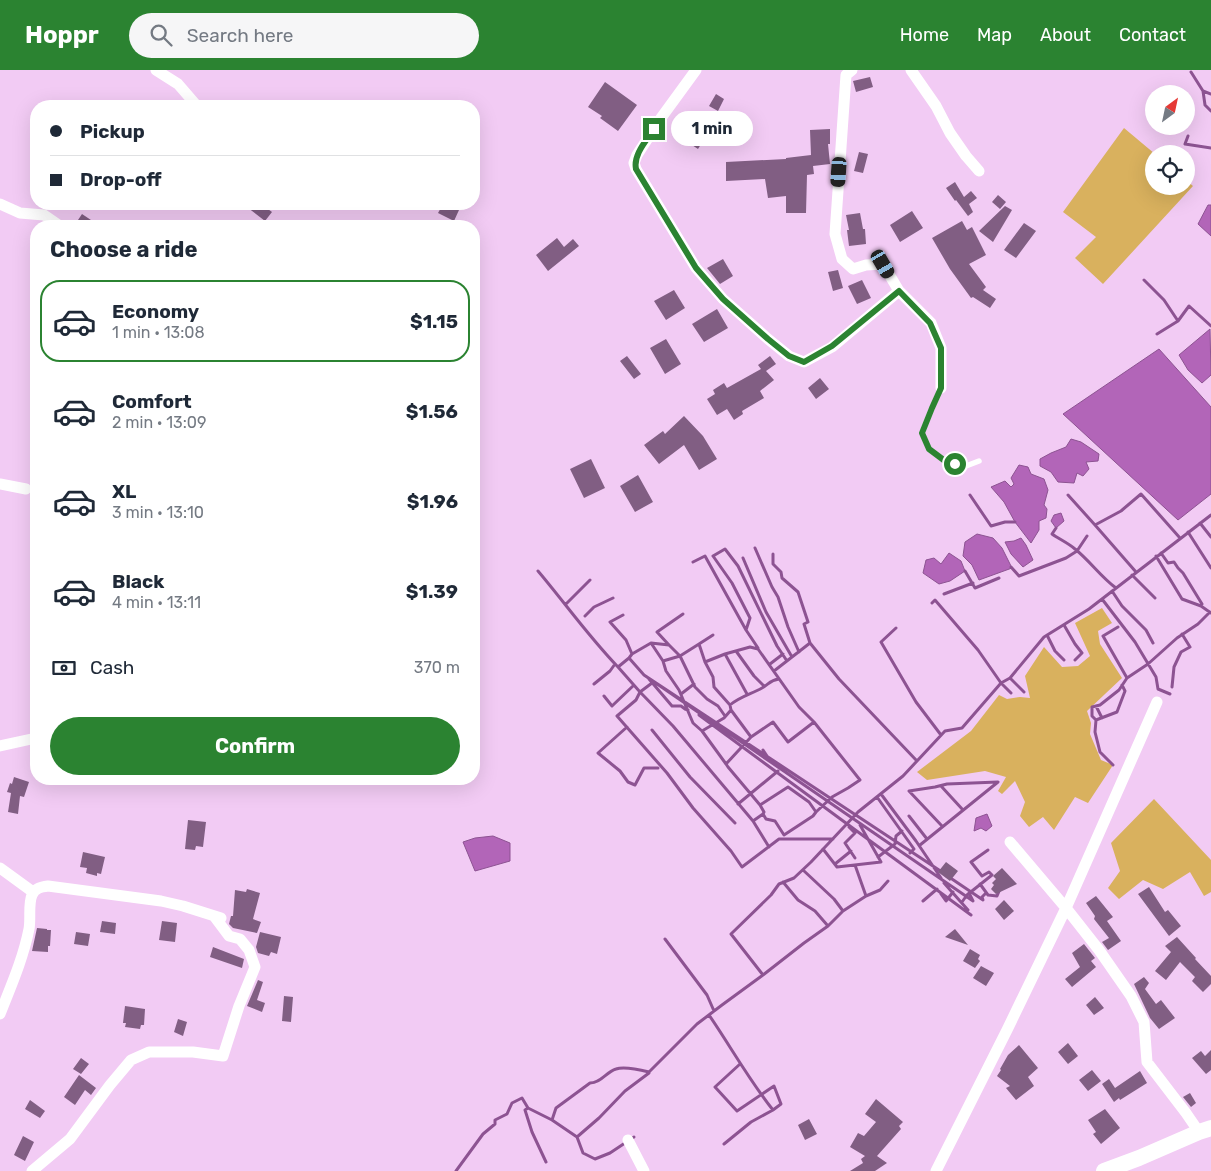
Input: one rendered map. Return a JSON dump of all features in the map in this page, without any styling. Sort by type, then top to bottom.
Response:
[{"type":"main road","points":[[1104,1171],[1205,1130]]},
{"type":"street","points":[[156,70],[178,84],[192,100]]},
{"type":"street","points":[[696,70],[661,118],[637,155],[634,163],[696,268],[723,299],[789,356],[804,362],[832,346],[899,291]]},
{"type":"street","points":[[852,70],[846,75],[835,234],[842,259],[853,269],[883,264],[899,291],[930,323],[941,348],[941,388]]},
{"type":"street","points":[[911,70],[936,106],[950,133],[979,171]]},
{"type":"street","points":[[0,204],[20,213],[44,215],[51,220]]},
{"type":"street","points":[[0,484],[26,489]]},
{"type":"street","points":[[936,1171],[1003,1039],[1066,908],[1156,702]]},
{"type":"street","points":[[0,746],[30,739]]},
{"type":"street","points":[[1010,842],[1066,908],[1099,950],[1131,996],[1144,1022],[1147,1062],[1186,1113],[1205,1130]]},
{"type":"street","points":[[0,868],[33,892]]},
{"type":"street","points":[[0,1014],[21,960],[29,928],[31,898],[33,892],[39,887],[48,886],[161,901],[220,918],[229,936],[240,939],[249,950],[255,967],[223,1056],[193,1052],[149,1052],[130,1060],[70,1138],[32,1171]]},
{"type":"street","points":[[628,1140],[644,1171]]},
{"type":"lane","points":[[941,388],[922,433],[929,449],[945,461],[966,466],[980,461]]},
{"type":"shaded area","points":[[1124,128],[1145,146],[1145,195],[1185,195],[1103,284],[1075,258],[1096,237],[1063,212]]},
{"type":"shaded area","points":[[1208,205],[1211,205],[1211,236],[1198,224]]},
{"type":"shaded area","points":[[1210,329],[1211,375],[1202,383],[1188,370],[1179,355]]},
{"type":"shaded area","points":[[1159,349],[1211,407],[1211,494],[1178,520],[1063,414]]},
{"type":"shaded area","points":[[1071,439],[1081,442],[1099,454],[1098,461],[1086,462],[1089,469],[1083,476],[1077,473],[1074,483],[1058,482],[1051,472],[1040,466],[1040,459],[1066,447]]},
{"type":"shaded area","points":[[1019,465],[1028,467],[1031,474],[1044,479],[1048,490],[1044,505],[1047,509],[1046,518],[1039,521],[1039,530],[1031,543],[1015,522],[1004,502],[991,487],[1005,481],[1011,487],[1014,484],[1011,478]]},
{"type":"shaded area","points":[[1061,513],[1064,521],[1056,528],[1051,521],[1054,515]]},
{"type":"shaded area","points":[[977,534],[993,538],[1002,548],[1012,568],[979,580],[972,565],[963,556],[965,542]]},
{"type":"shaded area","points":[[1021,538],[1033,560],[1023,567],[1011,554],[1005,542]]},
{"type":"shaded area","points":[[949,553],[961,561],[965,571],[950,581],[939,584],[923,573],[926,560],[934,558],[941,564]]},
{"type":"shaded area","points":[[1102,608],[1112,623],[1098,631],[1100,644],[1122,678],[1087,711],[1091,723],[1090,734],[1101,760],[1113,765],[1088,803],[1075,797],[1054,830],[1043,817],[1029,827],[1020,816],[1025,802],[1015,781],[1002,794],[998,791],[1006,777],[985,771],[927,780],[917,772],[971,731],[999,695],[1007,699],[1030,698],[1025,676],[1044,647],[1062,667],[1078,666],[1090,656],[1075,623]]},
{"type":"shaded area","points":[[1154,799],[1211,860],[1211,892],[1204,896],[1190,872],[1163,889],[1143,880],[1119,899],[1108,888],[1120,871],[1111,843]]},
{"type":"shaded area","points":[[987,814],[992,826],[986,831],[981,828],[974,831],[976,818]]},
{"type":"shaded area","points":[[493,836],[510,843],[510,861],[475,871],[463,842],[475,838]]},
{"type":"building","points":[[870,77],[873,87],[856,92],[853,81]]},
{"type":"building","points":[[605,82],[637,105],[618,131],[600,118],[602,116],[588,107]]},
{"type":"building","points":[[716,94],[724,99],[718,111],[709,106]]},
{"type":"building","points":[[830,129],[830,144],[828,144],[830,164],[813,166],[814,174],[807,175],[806,213],[786,213],[786,196],[768,198],[765,179],[726,181],[726,162],[786,159],[811,155],[810,130]]},
{"type":"building","points":[[697,131],[706,136],[698,149],[689,143]]},
{"type":"building","points":[[859,152],[868,154],[863,173],[854,171]]},
{"type":"building","points":[[955,182],[964,197],[971,191],[977,198],[969,204],[973,212],[968,216],[946,188]]},
{"type":"building","points":[[998,195],[1006,202],[1000,209],[992,202]]},
{"type":"building","points":[[1005,206],[1012,210],[993,242],[979,231]]},
{"type":"building","points":[[251,210],[269,210],[272,212],[264,220]]},
{"type":"building","points":[[440,210],[459,210],[454,220],[438,213]]},
{"type":"building","points":[[912,211],[923,228],[900,242],[890,225]]},
{"type":"building","points":[[860,213],[863,229],[865,229],[866,244],[849,246],[847,230],[849,230],[846,215]]},
{"type":"building","points":[[82,214],[91,220],[78,220]]},
{"type":"building","points":[[962,221],[967,230],[972,227],[986,255],[969,264],[986,287],[983,290],[996,299],[990,308],[973,297],[971,298],[950,269],[932,238]]},
{"type":"building","points":[[1024,223],[1036,231],[1016,258],[1004,250]]},
{"type":"building","points":[[557,238],[564,247],[573,239],[579,246],[548,271],[536,255]]},
{"type":"building","points":[[723,259],[733,276],[720,284],[707,268]]},
{"type":"building","points":[[838,270],[843,288],[833,291],[828,272]]},
{"type":"building","points":[[862,280],[871,298],[857,304],[848,286]]},
{"type":"building","points":[[674,290],[685,308],[666,320],[654,301]]},
{"type":"building","points":[[717,309],[728,328],[704,342],[692,324]]},
{"type":"building","points":[[666,339],[681,364],[665,374],[650,348]]},
{"type":"building","points":[[627,356],[641,374],[634,379],[620,361]]},
{"type":"building","points":[[770,356],[776,364],[766,371],[774,380],[760,391],[764,398],[742,411],[743,414],[734,420],[727,409],[717,415],[707,399],[715,394],[713,390],[724,383],[727,388],[761,369],[758,365]]},
{"type":"building","points":[[820,378],[829,389],[816,399],[808,388]]},
{"type":"building","points":[[684,416],[703,436],[717,459],[699,470],[684,445],[659,464],[644,445],[663,431],[665,434]]},
{"type":"building","points":[[591,459],[605,488],[584,498],[570,469]]},
{"type":"building","points":[[638,475],[653,502],[635,512],[620,486]]},
{"type":"building","points":[[14,777],[29,782],[24,797],[20,796],[18,814],[8,812],[11,793],[7,792]]},
{"type":"building","points":[[188,820],[206,822],[203,847],[196,846],[195,850],[185,849]]},
{"type":"building","points":[[83,852],[105,857],[101,874],[97,873],[97,876],[86,873],[87,868],[80,867]]},
{"type":"building","points":[[946,862],[958,871],[950,881],[938,872]]},
{"type":"building","points":[[1002,868],[1017,884],[996,894],[991,889],[994,885],[992,883],[996,879],[993,876]]},
{"type":"building","points":[[1149,887],[1165,912],[1168,910],[1181,926],[1169,936],[1138,894]]},
{"type":"building","points":[[247,889],[260,893],[253,919],[261,922],[257,933],[233,928],[229,924],[231,916],[233,916],[235,890],[246,892]]},
{"type":"building","points":[[1096,896],[1113,917],[1107,921],[1121,941],[1108,950],[1102,942],[1109,938],[1094,919],[1095,916],[1086,903]]},
{"type":"building","points":[[1004,900],[1014,911],[1004,920],[995,909]]},
{"type":"building","points":[[102,921],[116,923],[115,934],[100,932]]},
{"type":"building","points":[[162,921],[177,923],[175,942],[159,940]]},
{"type":"building","points":[[37,928],[51,930],[48,952],[32,951]]},
{"type":"building","points":[[955,929],[968,945],[945,937]]},
{"type":"building","points":[[76,932],[90,934],[88,946],[74,944]]},
{"type":"building","points":[[260,932],[281,937],[277,954],[271,952],[269,956],[258,953],[256,947]]},
{"type":"building","points":[[1177,937],[1211,976],[1211,984],[1203,992],[1192,981],[1195,977],[1180,962],[1166,980],[1155,971],[1171,952],[1165,946]]},
{"type":"building","points":[[1084,944],[1095,958],[1091,961],[1096,967],[1072,987],[1065,979],[1080,967],[1072,953]]},
{"type":"building","points":[[213,947],[244,959],[242,968],[210,957]]},
{"type":"building","points":[[970,949],[980,955],[978,959],[980,961],[975,968],[963,961]]},
{"type":"building","points":[[981,966],[994,973],[986,986],[973,978]]},
{"type":"building","points":[[1144,977],[1149,983],[1145,989],[1156,1004],[1161,1000],[1175,1018],[1159,1029],[1150,1018],[1134,984]]},
{"type":"building","points":[[258,980],[263,982],[257,1000],[265,1003],[262,1012],[247,1006]]},
{"type":"building","points":[[284,996],[293,997],[291,1022],[282,1021]]},
{"type":"building","points":[[1095,997],[1104,1008],[1094,1015],[1086,1005]]},
{"type":"building","points":[[125,1006],[145,1009],[144,1025],[141,1025],[140,1029],[125,1027],[126,1023],[123,1023]]},
{"type":"building","points":[[178,1019],[187,1022],[183,1036],[174,1032]]},
{"type":"building","points":[[1068,1043],[1078,1056],[1068,1064],[1058,1052]]},
{"type":"building","points":[[1019,1045],[1038,1068],[1028,1077],[1034,1086],[1016,1100],[1006,1088],[1010,1086],[997,1076],[1008,1055]]},
{"type":"building","points":[[1211,1050],[1211,1070],[1206,1074],[1192,1058],[1201,1051],[1205,1056]]},
{"type":"building","points":[[81,1058],[89,1064],[81,1074],[73,1069]]},
{"type":"building","points":[[1092,1070],[1101,1081],[1088,1091],[1079,1080]]},
{"type":"building","points":[[1140,1071],[1147,1083],[1114,1102],[1102,1084],[1109,1079],[1115,1088]]},
{"type":"building","points":[[79,1075],[96,1088],[91,1095],[85,1090],[75,1105],[64,1097]]},
{"type":"building","points":[[1190,1093],[1196,1103],[1191,1107],[1183,1097]]},
{"type":"building","points":[[876,1099],[903,1122],[899,1126],[901,1129],[877,1156],[887,1163],[875,1171],[850,1171],[863,1163],[861,1159],[865,1156],[850,1147],[858,1133],[864,1136],[876,1122],[865,1114]]},
{"type":"building","points":[[30,1100],[45,1111],[40,1118],[25,1109]]},
{"type":"building","points":[[1105,1109],[1120,1128],[1101,1144],[1093,1134],[1096,1132],[1088,1120]]},
{"type":"building","points":[[809,1119],[817,1134],[805,1140],[798,1125]]},
{"type":"building","points":[[23,1136],[34,1142],[25,1161],[14,1155]]},
{"type":"waterway","points":[[1191,72],[1203,91],[1205,105],[1211,111]]},
{"type":"waterway","points":[[1203,91],[1211,94]]},
{"type":"waterway","points":[[1188,136],[1185,144],[1211,148]]},
{"type":"waterway","points":[[1144,280],[1164,300],[1178,321]]},
{"type":"waterway","points":[[1157,334],[1178,321],[1189,306],[1211,326]]},
{"type":"waterway","points":[[1095,525],[1121,511],[1141,494],[1180,538]]},
{"type":"waterway","points":[[970,495],[991,526],[1005,522],[1015,522]]},
{"type":"waterway","points":[[1068,495],[1136,572]]},
{"type":"waterway","points":[[456,1171],[483,1134],[495,1124],[495,1120],[507,1114],[512,1103],[522,1098],[528,1108],[552,1120],[556,1108],[590,1083],[594,1083],[612,1070],[628,1068],[649,1072],[697,1024],[763,975],[731,934],[771,895],[779,884],[794,878],[858,812],[903,776],[945,731],[962,728],[1001,683],[1010,678],[1044,637],[1089,609],[1211,515]]},
{"type":"waterway","points":[[1200,523],[1211,537]]},
{"type":"waterway","points":[[1056,528],[1052,534],[1075,549],[1116,588]]},
{"type":"waterway","points":[[1188,532],[1211,568]]},
{"type":"waterway","points":[[1011,567],[1019,576],[1066,558],[1077,551],[1087,536]]},
{"type":"waterway","points":[[755,548],[778,597],[799,652]]},
{"type":"waterway","points":[[758,648],[746,630],[750,618],[732,583],[713,556],[725,549],[738,566],[777,646],[787,661]]},
{"type":"waterway","points":[[1161,553],[1168,563],[1174,562],[1183,573],[1202,604]]},
{"type":"waterway","points":[[773,554],[773,564],[781,572],[782,578],[798,592],[808,622],[804,624],[810,643],[839,679],[917,761]]},
{"type":"waterway","points":[[693,562],[705,556],[746,630]]},
{"type":"waterway","points":[[1156,556],[1182,599],[1201,606],[1211,613]]},
{"type":"waterway","points":[[743,558],[766,612],[792,657]]},
{"type":"waterway","points":[[538,571],[618,667]]},
{"type":"waterway","points":[[965,571],[975,588],[999,578]]},
{"type":"waterway","points":[[1132,575],[1155,598]]},
{"type":"waterway","points":[[566,604],[590,580]]},
{"type":"waterway","points":[[944,594],[973,583]]},
{"type":"waterway","points":[[1112,591],[1122,606],[1146,630],[1153,643]]},
{"type":"waterway","points":[[585,616],[594,607],[613,598]]},
{"type":"waterway","points":[[1102,599],[1135,642],[1156,677],[1158,689],[1170,694]]},
{"type":"waterway","points":[[932,603],[935,600],[978,650],[1001,683],[1011,693]]},
{"type":"waterway","points":[[1113,765],[1100,752],[1095,732],[1096,720],[1092,716],[1092,707],[1100,705],[1119,690],[1127,678],[1148,664],[1210,612]]},
{"type":"waterway","points":[[669,645],[657,632],[683,614]]},
{"type":"waterway","points":[[623,615],[610,622],[626,640],[632,654]]},
{"type":"waterway","points":[[1064,625],[1082,653],[1075,660]]},
{"type":"waterway","points":[[1118,627],[1103,636],[1127,678]]},
{"type":"waterway","points":[[896,628],[881,642],[916,702],[941,735]]},
{"type":"waterway","points":[[1172,687],[1174,667],[1181,652],[1190,647],[1182,634]]},
{"type":"waterway","points":[[699,644],[713,635]]},
{"type":"waterway","points":[[1047,635],[1055,651],[1064,660]]},
{"type":"waterway","points":[[644,675],[629,658],[632,654],[651,643]]},
{"type":"waterway","points":[[702,731],[693,723],[679,690],[651,643],[669,645],[680,656],[695,687],[707,699],[718,706],[725,716]]},
{"type":"waterway","points":[[774,671],[810,643]]},
{"type":"waterway","points":[[663,661],[680,656],[699,644],[705,662]]},
{"type":"waterway","points":[[731,710],[730,705],[714,687],[713,677],[705,662],[750,647],[758,649],[799,707],[814,722],[860,780],[832,797],[816,812]]},
{"type":"waterway","points":[[736,651],[754,676],[764,686]]},
{"type":"waterway","points":[[725,654],[747,694]]},
{"type":"waterway","points":[[770,664],[783,654]]},
{"type":"waterway","points":[[629,658],[618,667],[640,692],[652,683]]},
{"type":"waterway","points":[[594,684],[610,671],[615,664]]},
{"type":"waterway","points":[[942,872],[644,675],[973,901],[969,893]]},
{"type":"waterway","points":[[1010,678],[1024,692]]},
{"type":"waterway","points":[[649,679],[672,706],[681,706],[688,710]]},
{"type":"waterway","points":[[730,705],[772,681],[779,679]]},
{"type":"waterway","points":[[681,694],[694,684]]},
{"type":"waterway","points":[[604,696],[612,706],[634,685]]},
{"type":"waterway","points":[[1096,720],[1117,712],[1125,691],[1122,685]]},
{"type":"waterway","points":[[769,847],[753,821],[673,726],[640,692],[636,700],[617,716],[667,773],[693,808],[731,851],[742,867],[779,839],[833,839]]},
{"type":"waterway","points":[[1096,706],[1102,718]]},
{"type":"waterway","points":[[726,764],[751,737],[731,710],[724,718],[702,731],[728,767],[760,805]]},
{"type":"waterway","points":[[699,715],[971,915]]},
{"type":"waterway","points":[[751,737],[773,722],[788,742],[814,722]]},
{"type":"waterway","points":[[627,727],[598,753],[620,771],[628,782],[635,785],[644,768],[658,768]]},
{"type":"waterway","points":[[652,730],[690,777],[735,823]]},
{"type":"waterway","points":[[763,750],[767,756]]},
{"type":"waterway","points":[[738,804],[778,771]]},
{"type":"waterway","points":[[920,845],[998,782],[947,784],[909,791],[942,826]]},
{"type":"waterway","points":[[941,786],[963,810]]},
{"type":"waterway","points":[[753,821],[763,814],[766,819],[775,821],[784,835],[816,812],[809,802],[788,787],[760,805],[764,812],[763,814]]},
{"type":"waterway","points":[[881,794],[941,878]]},
{"type":"waterway","points":[[877,797],[914,849],[910,853]]},
{"type":"waterway","points":[[909,816],[927,839]]},
{"type":"waterway","points":[[823,849],[837,867],[881,862],[860,825]]},
{"type":"waterway","points":[[849,827],[855,833],[845,843],[855,858]]},
{"type":"waterway","points":[[878,857],[895,844],[896,836],[902,831]]},
{"type":"waterway","points":[[962,902],[967,895],[992,875],[989,872],[982,876],[971,862],[988,850]]},
{"type":"waterway","points":[[835,864],[851,851]]},
{"type":"waterway","points":[[843,911],[866,896],[855,865]]},
{"type":"waterway","points":[[803,870],[834,899],[843,911],[828,926]]},
{"type":"waterway","points":[[949,877],[983,900],[982,897],[986,893]]},
{"type":"waterway","points":[[866,896],[880,890],[888,881]]},
{"type":"waterway","points":[[763,975],[828,926],[815,911],[798,900],[783,882]]},
{"type":"waterway","points":[[944,883],[968,910]]},
{"type":"waterway","points":[[980,884],[988,895],[997,896],[1000,889]]},
{"type":"waterway","points":[[923,901],[937,889]]},
{"type":"waterway","points":[[941,894],[946,901],[953,892]]},
{"type":"waterway","points":[[665,939],[707,995],[714,1011]]},
{"type":"waterway","points":[[709,1015],[773,1110],[751,1122],[724,1144]]},
{"type":"waterway","points":[[740,1064],[715,1087],[737,1111],[774,1086],[781,1104],[773,1110]]},
{"type":"waterway","points":[[634,1137],[610,1153],[595,1159],[583,1153],[577,1137],[599,1118],[625,1091],[649,1073]]},
{"type":"waterway","points":[[528,1108],[525,1110],[532,1132],[546,1162]]},
{"type":"waterway","points":[[552,1120],[577,1137]]},
{"type":"route","points":[[654,129],[637,155],[634,163],[636,169],[696,268],[723,299],[789,356],[804,362],[832,346],[899,291],[930,323],[941,348],[941,388],[922,433],[929,449],[945,461],[955,464]]}]
